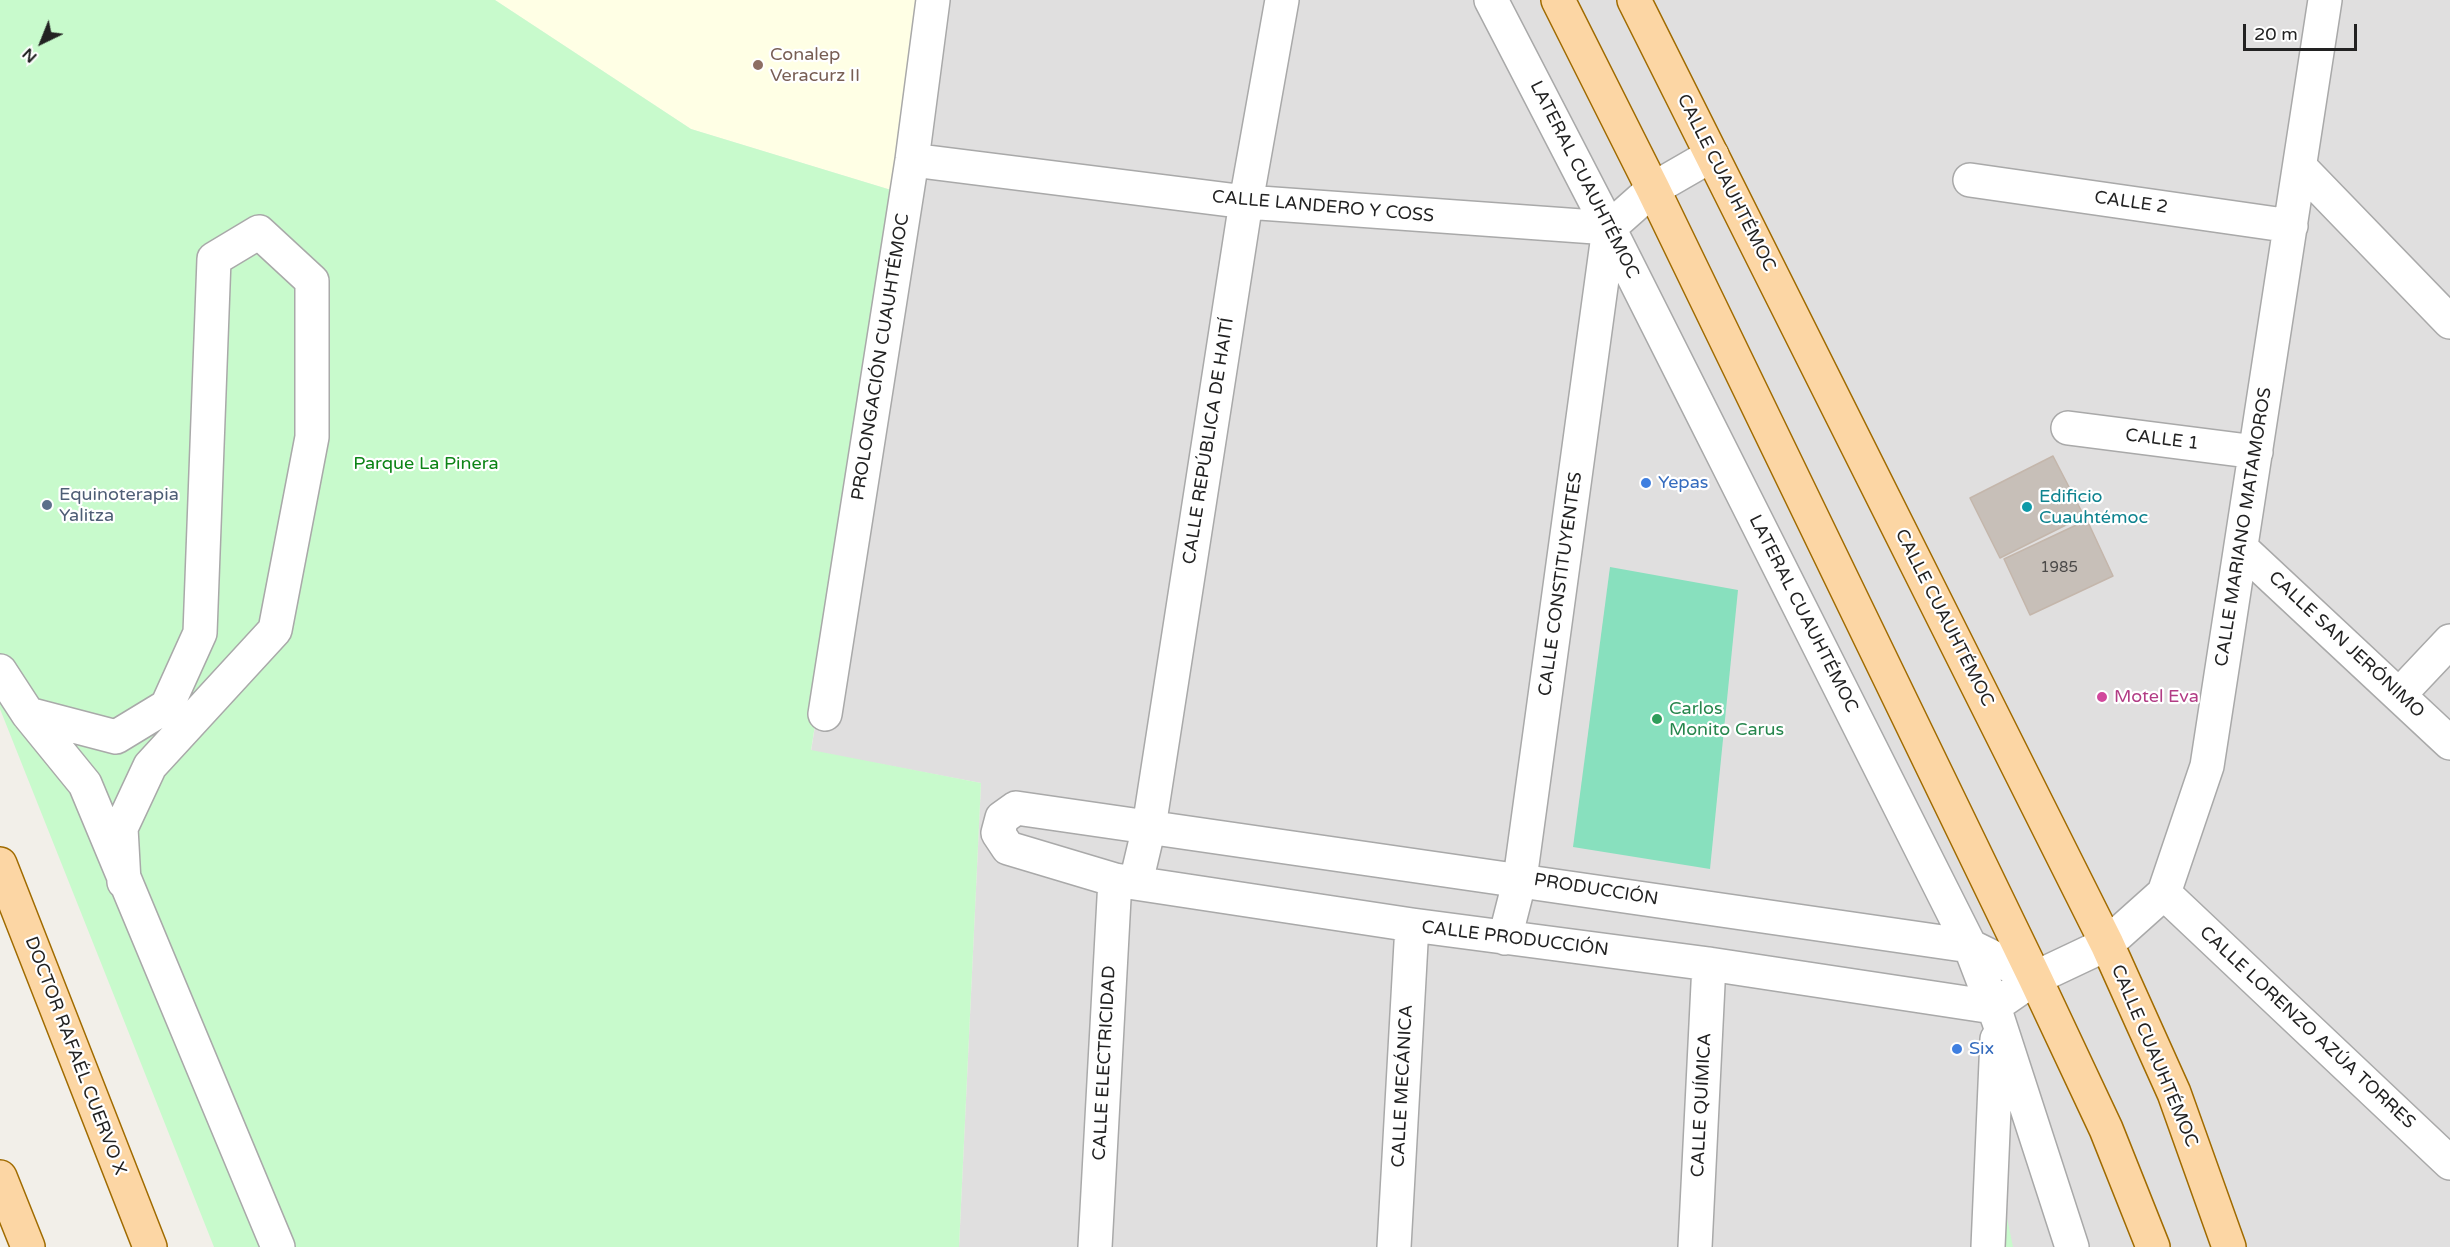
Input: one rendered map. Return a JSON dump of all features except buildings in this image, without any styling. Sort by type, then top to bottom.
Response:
[{"type":"main road","points":[[1558,0],[1653,189],[2035,978],[2106,1130],[2153,1247]]},
{"type":"main road","name":"CALLE CUAUHTÉMOC","points":[[1634,0],[2107,944],[2174,1093],[2229,1247]]},
{"type":"main road","name":"DOCTOR RAFAÉL CUERVO X","points":[[0,864],[150,1247]]},
{"type":"main road","points":[[0,1177],[28,1247]]},
{"type":"street","name":"PROLONGACIÓN CUAUHTÉMOC","points":[[825,714],[912,160],[933,0]]},
{"type":"street","name":"CALLE REPÚBLICA DE HAITÍ","points":[[1125,881],[1149,827],[1246,202],[1282,0]]},
{"type":"street","name":"LATERAL CUAUHTÉMOC","points":[[1491,0],[1609,228],[1970,946],[1995,1013],[2072,1247]]},
{"type":"street","name":"CALLE MARIANO MATAMOROS","points":[[2035,978],[2107,944],[2164,893],[2206,766],[2325,0]]},
{"type":"street","points":[[1609,228],[1653,189],[1712,155]]},
{"type":"street","name":"CALLE LANDERO Y COSS","points":[[912,160],[1246,202],[1609,228]]},
{"type":"street","points":[[2300,167],[2450,322]]},
{"type":"street","name":"CALLE 2","points":[[1970,180],[2291,226]]},
{"type":"street","name":"CALLE CONSTITUYENTES","points":[[1505,938],[1520,879],[1609,228]]},
{"type":"street","points":[[28,714],[116,737],[167,706],[200,633],[214,259],[259,232],[312,281],[312,437],[275,630],[150,766],[121,828],[124,882]]},
{"type":"street","name":"CALLE 1","points":[[2068,428],[2256,452]]},
{"type":"street","name":"CALLE SAN JERÓNIMO","points":[[2241,548],[2450,743]]},
{"type":"street","points":[[2400,694],[2450,641]]},
{"type":"street","points":[[0,671],[28,714],[85,784],[278,1247]]},
{"type":"street","name":"PRODUCCIÓN","points":[[998,833],[1002,818],[1016,808],[1520,879],[1970,946],[2035,978]]},
{"type":"street","name":"CALLE PRODUCCIÓN","points":[[998,833],[1008,848],[1125,881],[1412,925],[1709,964],[1995,1013]]},
{"type":"street","name":"CALLE ELECTRICIDAD","points":[[1095,1247],[1125,881]]},
{"type":"street","name":"CALLE LORENZO AZÚA TORRES","points":[[2164,893],[2450,1163]]},
{"type":"street","name":"CALLE MECÁNICA","points":[[1394,1247],[1412,925]]},
{"type":"street","name":"CALLE QUÍMICA","points":[[1695,1247],[1709,964]]},
{"type":"street","points":[[1988,1247],[1995,1013],[2035,978]]},
{"type":"shaded area","name":"Conalep Veracurz II","points":[[495,0],[933,0],[901,193],[691,129]]},
{"type":"shaded area","points":[[933,0],[2450,0],[2450,1247],[959,1247],[981,783],[811,751]]},
{"type":"green space","name":"Parque La Pinera","points":[[0,0],[495,0],[691,129],[901,193],[811,750],[981,783],[959,1247],[214,1247],[0,709]]},
{"type":"green space","name":"Carlos Monito Carus","points":[[1610,567],[1738,590],[1710,869],[1573,847]]},
{"type":"green space","points":[[2001,1189],[2013,1247],[1998,1247]]},
{"type":"place","name":"Conalep Veracurz II","points":[[758,65]]},
{"type":"place","name":"Yepas","points":[[1646,483]]},
{"type":"place","name":"Equinoterapia Yalitza","points":[[47,505]]},
{"type":"place","name":"Edificio Cuauhtémoc","points":[[2027,507]]},
{"type":"place","name":"Motel Eva","points":[[2102,697]]},
{"type":"place","name":"Carlos Monito Carus","points":[[1657,719]]},
{"type":"place","name":"Six","points":[[1957,1049]]}]
